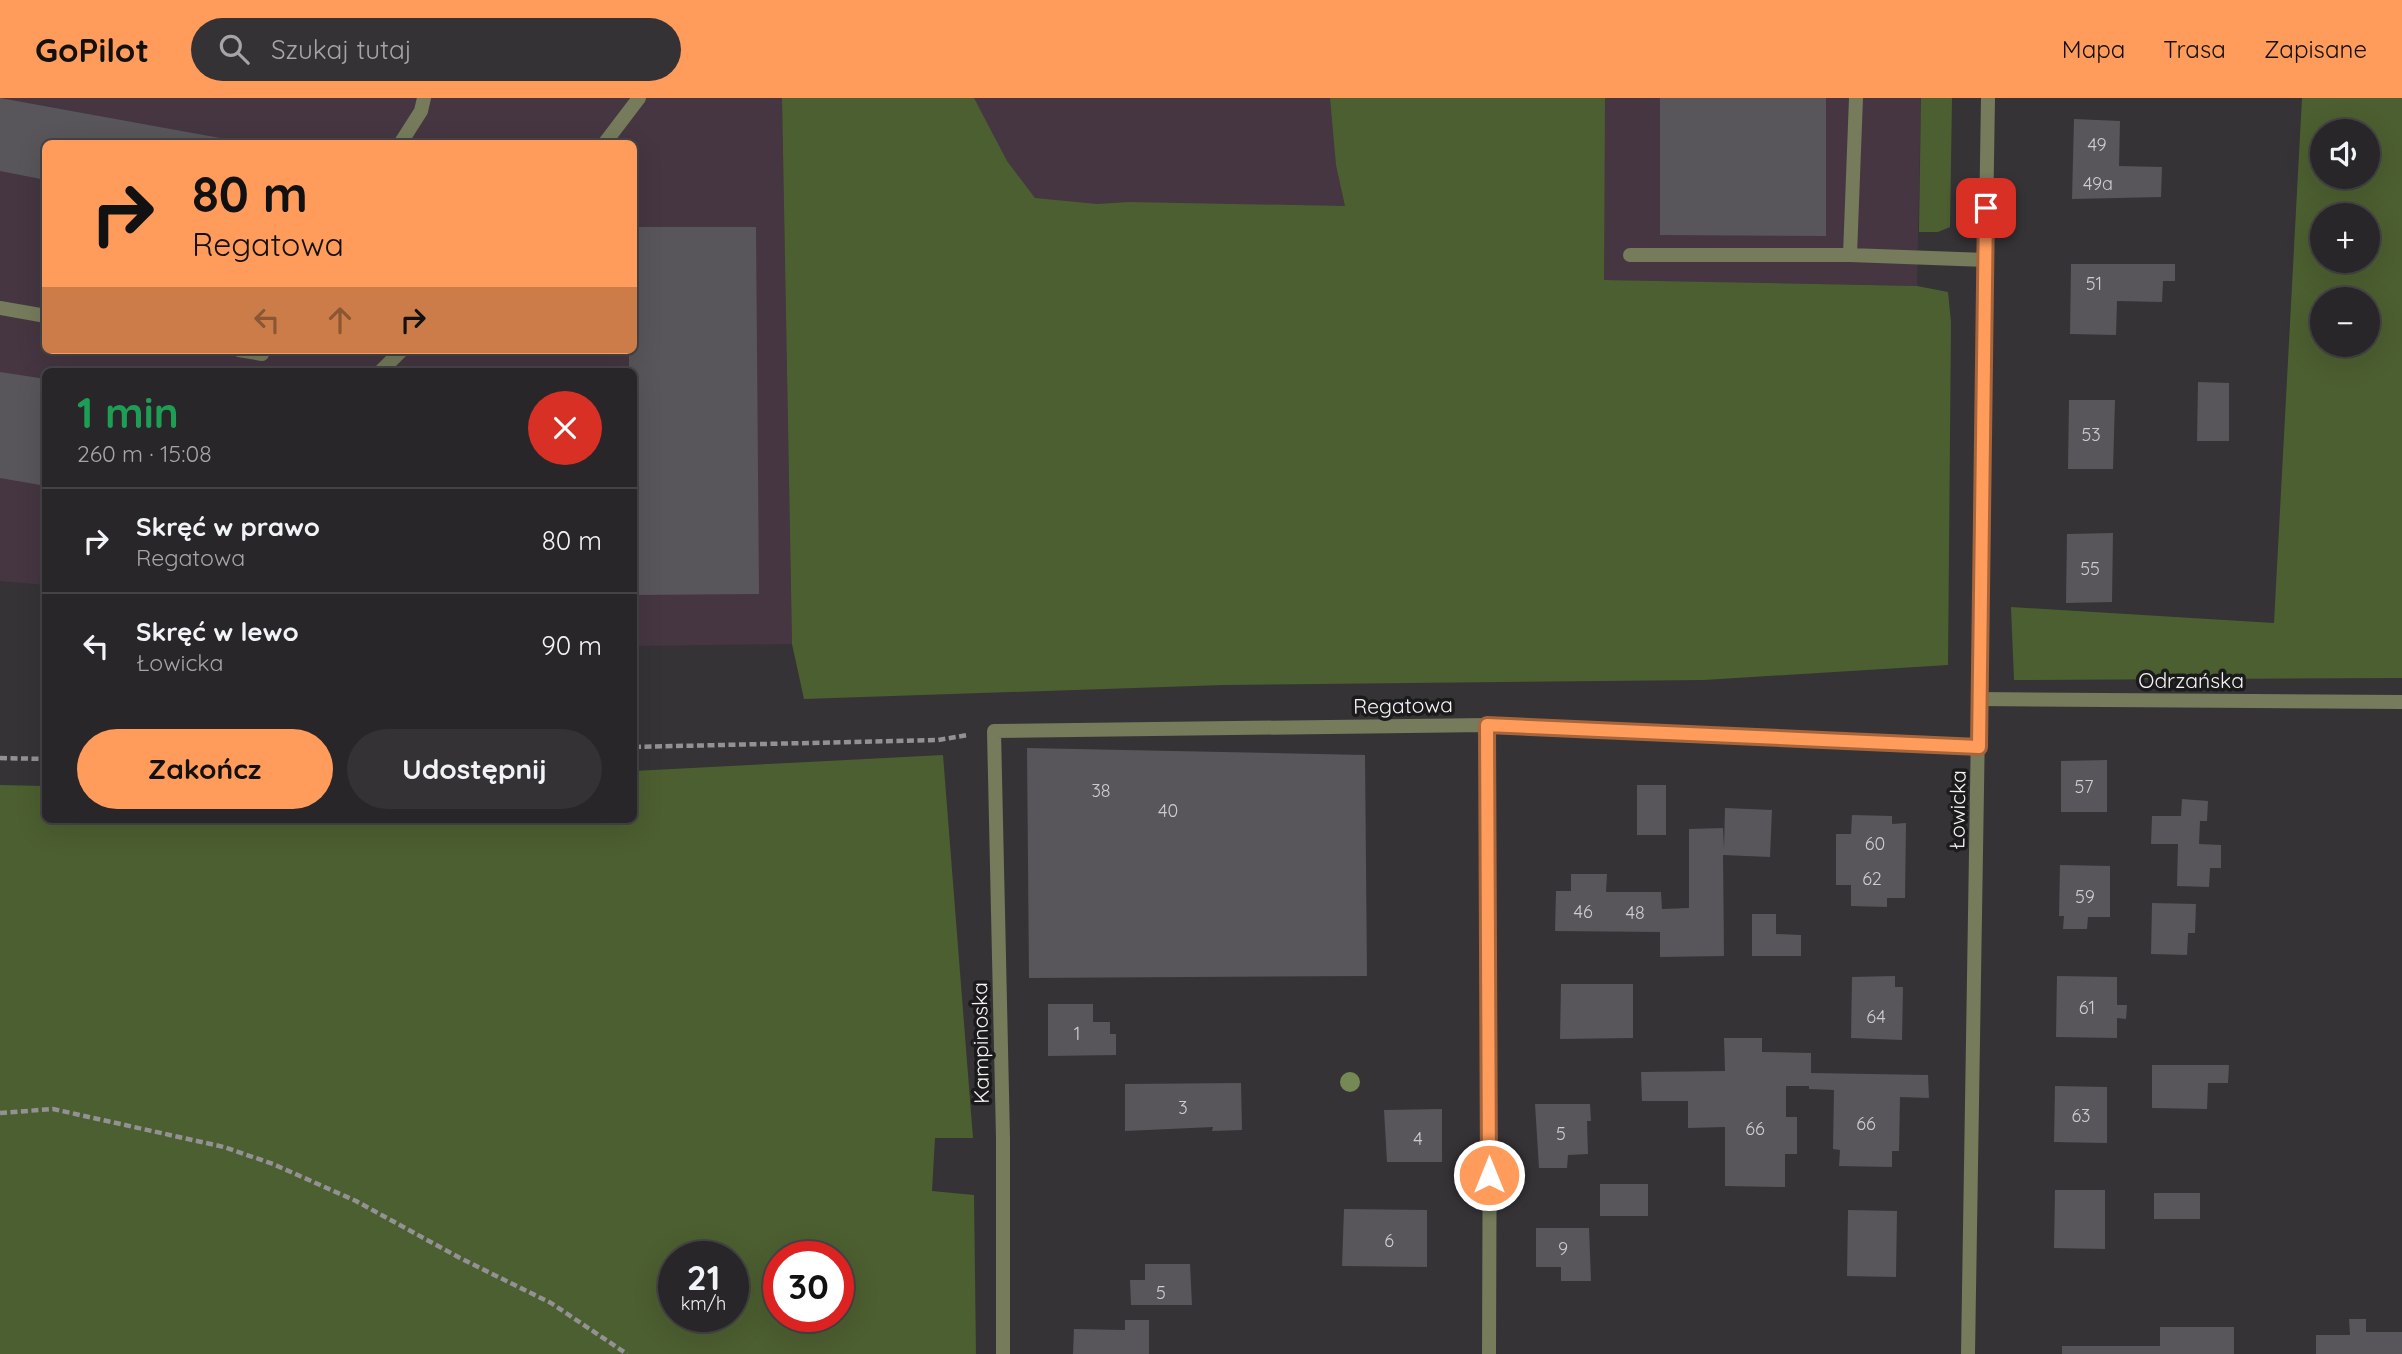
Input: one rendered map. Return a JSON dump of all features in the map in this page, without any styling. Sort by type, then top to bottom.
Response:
[{"type":"street","points":[[403,140],[421,111],[424,98]]},
{"type":"street","points":[[607,140],[639,98]]},
{"type":"street","points":[[1850,255],[1856,98]]},
{"type":"street","name":"Łowicka","points":[[1968,1354],[1988,98]]},
{"type":"street","points":[[1630,255],[1850,255],[1986,260]]},
{"type":"street","points":[[0,308],[42,315]]},
{"type":"street","points":[[384,368],[398,354]]},
{"type":"street","name":"Odrzańska","points":[[1979,699],[2402,702]]},
{"type":"street","points":[[1487,725],[1489,1354]]},
{"type":"street","name":"Regatowa","points":[[994,731],[1487,725],[1979,747]]},
{"type":"street","name":"Kampinoska","points":[[994,731],[1003,1124],[1003,1354]]},
{"type":"path","points":[[637,747],[937,740],[994,731]]},
{"type":"path","points":[[0,758],[42,758]]},
{"type":"path","points":[[0,1113],[53,1109],[224,1147],[273,1164],[356,1201],[460,1258],[551,1303],[627,1354]]},
{"type":"shaded area","points":[[0,98],[782,98],[792,644],[637,646],[637,368],[42,368],[42,585],[0,581]]},
{"type":"shaded area","points":[[957,98],[1921,98],[1917,286],[1603,280],[1029,221]]},
{"type":"green space","points":[[782,98],[974,98],[1007,161],[1035,198],[1097,204],[1129,202],[1345,206],[1336,165],[1330,98],[1605,98],[1604,280],[1917,286],[1948,292],[1951,322],[1948,665],[1704,680],[1223,685],[804,699],[792,644]]},
{"type":"green space","points":[[1921,98],[1952,98],[1950,227],[1938,232],[1919,232]]},
{"type":"green space","points":[[2302,98],[2402,98],[2402,678],[2014,680],[2011,607],[2274,623]]},
{"type":"green space","points":[[943,755],[973,1138],[935,1138],[932,1191],[974,1195],[976,1354],[0,1354],[0,785],[42,786],[42,823],[637,823],[637,771]]},
{"type":"building","points":[[0,98],[231,140],[42,140],[42,179],[0,171]]},
{"type":"building","points":[[1660,98],[1826,98],[1826,236],[1660,235]]},
{"type":"building","points":[[2074,119],[2120,121],[2119,166],[2162,167],[2161,197],[2072,199]]},
{"type":"building","points":[[637,227],[756,227],[759,594],[637,595],[637,368],[629,368],[629,354],[637,354]]},
{"type":"building","points":[[2071,264],[2175,264],[2175,281],[2163,281],[2162,302],[2117,301],[2116,335],[2070,334]]},
{"type":"building","points":[[0,372],[42,378],[42,485],[0,478]]},
{"type":"building","points":[[2198,382],[2229,383],[2229,441],[2197,441]]},
{"type":"building","points":[[2069,400],[2115,400],[2113,469],[2068,469]]},
{"type":"building","points":[[2113,533],[2112,602],[2066,603],[2067,534]]},
{"type":"building","points":[[1027,748],[1365,755],[1367,976],[1029,978]]},
{"type":"building","points":[[2107,760],[2107,812],[2061,812],[2061,761]]},
{"type":"building","points":[[1637,785],[1666,785],[1666,835],[1637,835]]},
{"type":"building","points":[[2182,799],[2208,801],[2207,821],[2200,821],[2199,844],[2221,845],[2221,868],[2210,868],[2209,887],[2177,886],[2178,844],[2151,844],[2152,816],[2181,816]]},
{"type":"building","points":[[1725,808],[1772,810],[1770,857],[1723,855],[1724,956],[1660,957],[1660,932],[1555,931],[1556,891],[1571,891],[1571,874],[1607,874],[1606,892],[1661,892],[1662,909],[1689,908],[1689,829],[1723,828],[1724,849]]},
{"type":"building","points":[[1852,815],[1892,816],[1892,824],[1906,823],[1905,898],[1887,898],[1887,907],[1851,906],[1851,885],[1836,885],[1836,834],[1851,834]]},
{"type":"building","points":[[2060,865],[2110,866],[2110,917],[2088,917],[2087,929],[2063,929],[2064,916],[2059,916]]},
{"type":"building","points":[[2152,903],[2196,904],[2195,933],[2188,933],[2187,955],[2151,954]]},
{"type":"building","points":[[1752,914],[1776,914],[1776,934],[1801,935],[1801,956],[1752,956]]},
{"type":"building","points":[[1895,976],[1895,987],[1903,987],[1902,1040],[1851,1038],[1852,977]]},
{"type":"building","points":[[2057,976],[2117,977],[2117,1005],[2127,1005],[2126,1019],[2117,1018],[2117,1038],[2056,1037]]},
{"type":"building","points":[[1561,984],[1633,984],[1633,1038],[1560,1039]]},
{"type":"building","points":[[1048,1004],[1093,1004],[1093,1022],[1110,1022],[1110,1034],[1116,1034],[1116,1055],[1048,1056]]},
{"type":"building","points":[[1724,1038],[1762,1038],[1762,1052],[1811,1053],[1811,1073],[1928,1075],[1929,1098],[1900,1097],[1899,1151],[1892,1151],[1892,1167],[1839,1166],[1840,1150],[1833,1149],[1834,1090],[1786,1086],[1786,1117],[1797,1117],[1797,1154],[1785,1154],[1785,1187],[1725,1186],[1725,1127],[1688,1128],[1688,1101],[1642,1101],[1641,1072],[1725,1071]]},
{"type":"building","points":[[2152,1065],[2229,1065],[2228,1083],[2208,1083],[2207,1109],[2152,1108]]},
{"type":"building","points":[[1241,1083],[1242,1130],[1212,1131],[1213,1127],[1125,1131],[1125,1084]]},
{"type":"building","points":[[2055,1086],[2107,1087],[2107,1143],[2054,1142]]},
{"type":"building","points":[[1535,1104],[1590,1104],[1591,1121],[1587,1121],[1588,1154],[1568,1155],[1567,1168],[1539,1168]]},
{"type":"building","points":[[1442,1109],[1442,1162],[1387,1162],[1384,1110]]},
{"type":"building","points":[[1600,1184],[1648,1184],[1648,1216],[1600,1216]]},
{"type":"building","points":[[2055,1190],[2105,1190],[2105,1249],[2054,1248]]},
{"type":"building","points":[[2154,1193],[2200,1193],[2200,1219],[2154,1219]]},
{"type":"building","points":[[1344,1209],[1427,1210],[1427,1267],[1342,1266]]},
{"type":"building","points":[[1848,1210],[1897,1211],[1896,1277],[1847,1276]]},
{"type":"building","points":[[1536,1228],[1589,1228],[1591,1281],[1561,1281],[1561,1267],[1536,1267]]},
{"type":"building","points":[[1145,1264],[1190,1264],[1192,1305],[1131,1305],[1130,1280],[1145,1280]]},
{"type":"building","points":[[2349,1319],[2366,1319],[2366,1332],[2402,1332],[2402,1354],[2316,1354],[2316,1335],[2350,1335]]},
{"type":"building","points":[[1125,1320],[1149,1320],[1149,1354],[1073,1354],[1074,1329],[1125,1330]]},
{"type":"building","points":[[2160,1327],[2234,1327],[2234,1354],[2062,1354],[2062,1346],[2160,1346]]},
{"type":"route","points":[[1489,1175],[1487,725],[1979,747],[1986,208]]}]
